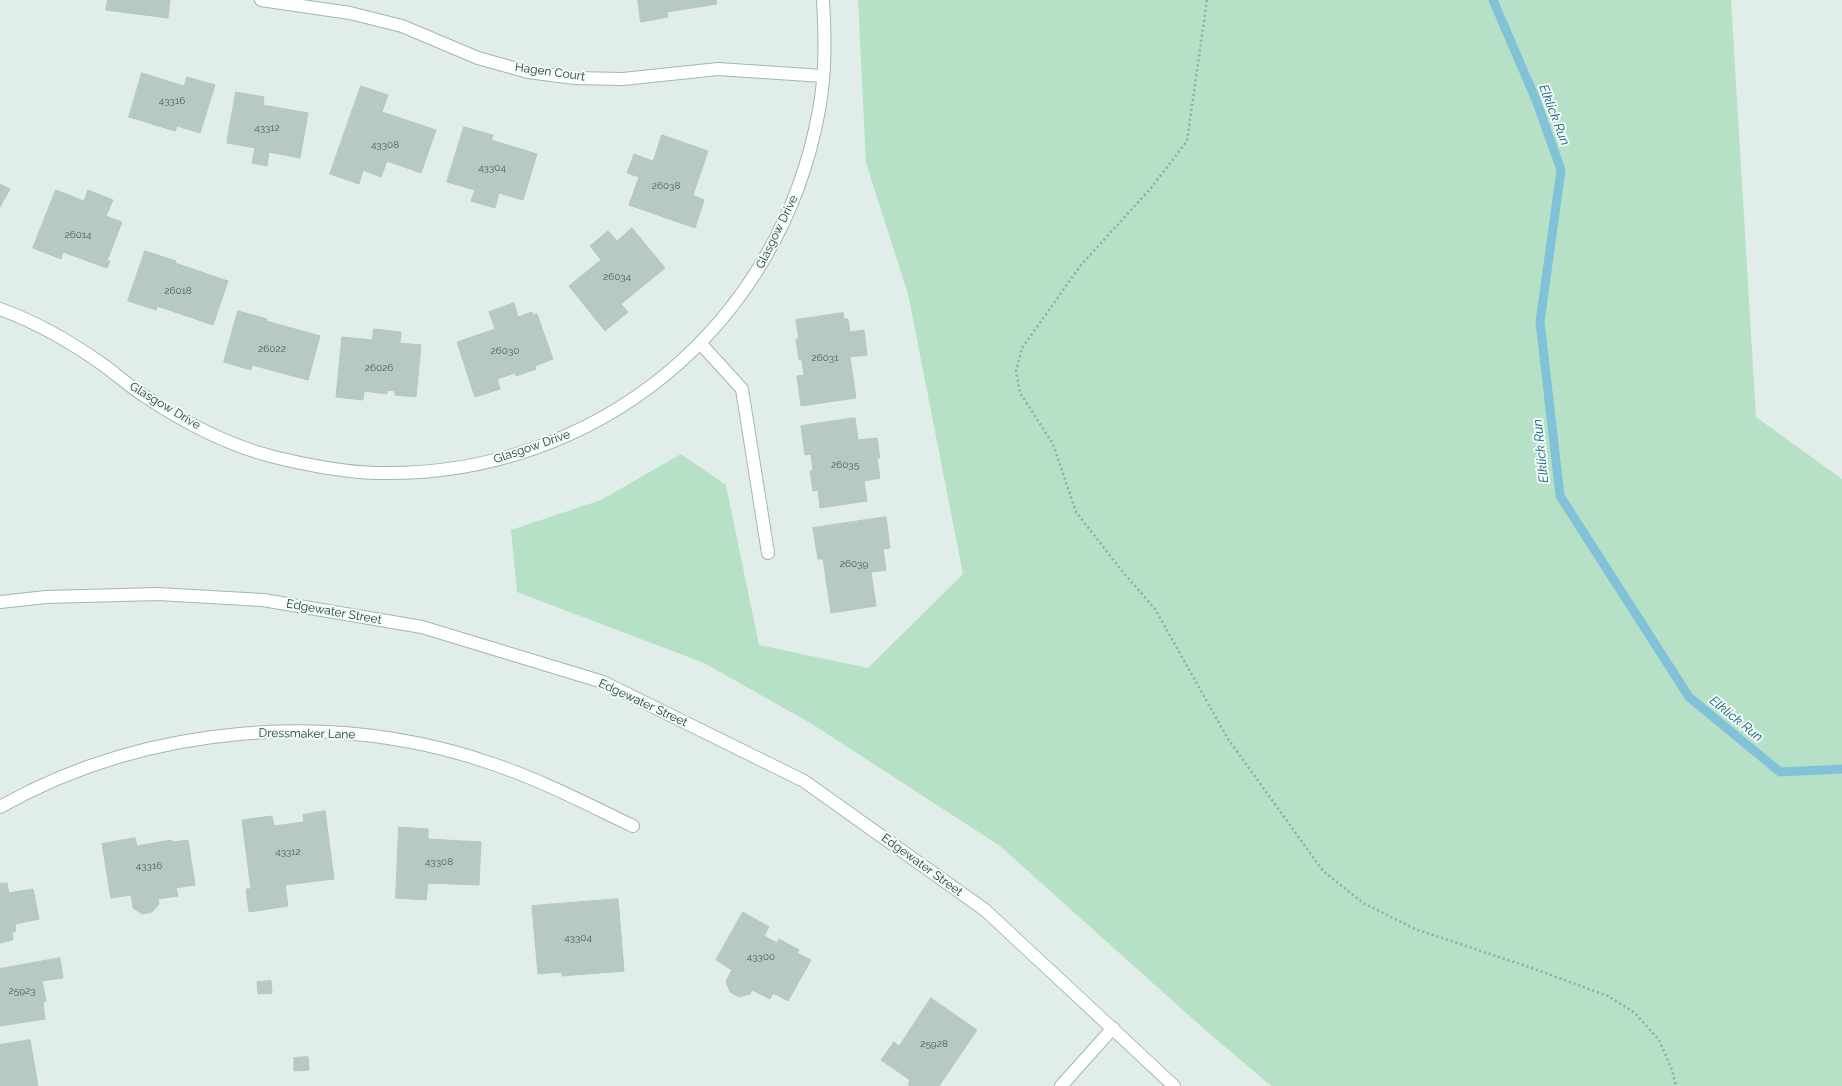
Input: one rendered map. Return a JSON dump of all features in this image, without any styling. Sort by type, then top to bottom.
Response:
[{"type":"street","name":"Hagen Court","points":[[261,0],[350,13],[402,26],[478,58],[528,72],[575,78],[623,79],[718,69],[823,76]]},
{"type":"street","name":"Glasgow Drive","points":[[0,309],[44,328],[100,363],[141,394],[167,410],[221,438],[271,456],[322,468],[375,473],[428,472],[481,464],[546,445],[581,430],[614,412],[646,391],[700,343],[723,318],[759,270],[790,209],[801,181],[812,145],[820,108],[823,76],[825,32],[823,0]]},
{"type":"street","points":[[700,343],[742,389],[768,553]]},
{"type":"street","name":"Edgewater Street","points":[[0,602],[46,597],[158,594],[263,600],[422,627],[603,682],[804,781],[986,910],[1174,1086]]},
{"type":"street","name":"Dressmaker Lane","points":[[0,807],[49,783],[88,767],[126,755],[201,738],[240,734],[323,732],[368,735],[410,742],[493,763],[531,778],[633,826]]},
{"type":"street","points":[[1061,1086],[1113,1028]]},
{"type":"path","points":[[1206,0],[1187,141],[1151,188],[1081,265],[1022,348],[1016,371],[1020,393],[1053,444],[1076,512],[1122,571],[1155,609],[1228,739],[1323,871],[1363,903],[1415,928],[1608,996],[1635,1013],[1659,1040],[1672,1070],[1676,1086]]},
{"type":"green space","points":[[858,0],[1731,0],[1756,417],[1842,479],[1842,1086],[1271,1086],[1204,1029],[1000,846],[812,724],[704,663],[517,592],[511,530],[601,500],[681,454],[726,485],[759,645],[868,668],[963,574],[908,294],[866,163]]},
{"type":"building","points":[[108,0],[170,0],[168,18],[106,10]]},
{"type":"building","points":[[638,0],[716,0],[717,4],[667,12],[668,17],[641,22]]},
{"type":"building","points":[[142,73],[184,86],[187,77],[215,85],[200,133],[177,126],[175,131],[129,117]]},
{"type":"building","points":[[361,86],[388,95],[382,112],[436,130],[421,173],[387,161],[381,177],[363,170],[359,184],[330,174]]},
{"type":"building","points":[[236,92],[264,97],[263,105],[308,113],[300,158],[269,152],[267,166],[252,163],[255,148],[227,143]]},
{"type":"building","points":[[464,127],[493,135],[491,140],[537,154],[523,200],[499,193],[495,208],[471,201],[475,190],[447,182]]},
{"type":"building","points":[[662,135],[708,151],[693,195],[704,200],[695,228],[629,205],[639,177],[627,173],[634,154],[653,161]]},
{"type":"building","points":[[0,184],[10,189],[0,207]]},
{"type":"building","points":[[56,190],[84,201],[88,190],[113,200],[106,216],[122,222],[107,261],[110,261],[107,268],[63,252],[61,259],[33,248]]},
{"type":"building","points":[[632,228],[665,268],[621,304],[628,312],[605,331],[569,286],[601,260],[590,246],[608,231],[617,241]]},
{"type":"building","points":[[145,251],[228,281],[213,325],[157,306],[156,310],[128,301]]},
{"type":"building","points":[[514,303],[518,317],[532,312],[533,315],[537,314],[553,359],[535,366],[536,369],[516,376],[515,373],[497,379],[500,389],[475,397],[457,342],[495,329],[489,312]]},
{"type":"building","points":[[238,311],[267,319],[266,321],[320,336],[308,380],[252,365],[251,370],[224,362]]},
{"type":"building","points":[[843,313],[844,319],[848,319],[850,332],[864,330],[867,355],[850,357],[856,398],[801,406],[797,376],[804,375],[802,360],[799,360],[796,339],[799,339],[796,320]]},
{"type":"building","points":[[374,329],[401,332],[400,343],[421,345],[416,397],[395,395],[395,391],[387,390],[387,394],[364,391],[363,400],[336,397],[342,337],[372,340]]},
{"type":"building","points":[[855,418],[858,440],[877,438],[880,458],[877,458],[880,478],[864,481],[867,501],[820,508],[818,490],[813,491],[810,471],[813,471],[811,454],[805,455],[801,426]]},
{"type":"building","points":[[886,517],[890,548],[883,549],[886,570],[871,572],[876,606],[831,613],[823,559],[818,559],[813,528]]},
{"type":"building","points":[[325,811],[334,879],[285,885],[288,906],[249,912],[246,889],[251,889],[242,820],[272,816],[274,826],[304,822],[303,815]]},
{"type":"building","points":[[399,827],[428,829],[428,839],[481,842],[479,885],[428,883],[426,900],[396,898]]},
{"type":"building","points":[[135,838],[137,846],[172,840],[173,842],[188,840],[195,885],[176,888],[178,896],[158,899],[159,904],[152,912],[142,914],[133,908],[131,895],[111,898],[102,844]]},
{"type":"building","points":[[7,883],[9,893],[33,889],[39,919],[15,924],[16,931],[12,933],[13,940],[0,943],[0,884]]},
{"type":"building","points":[[618,899],[624,971],[562,976],[562,972],[538,974],[532,906]]},
{"type":"building","points":[[743,912],[769,927],[764,936],[777,943],[779,939],[799,950],[797,953],[811,960],[788,1001],[773,993],[770,999],[752,990],[750,994],[739,997],[730,992],[726,981],[732,970],[716,960]]},
{"type":"building","points":[[60,958],[63,978],[42,981],[46,1001],[43,1002],[45,1019],[0,1026],[0,969]]},
{"type":"building","points":[[271,981],[272,993],[258,994],[257,982]]},
{"type":"building","points":[[931,998],[977,1030],[939,1086],[910,1086],[908,1084],[910,1080],[881,1060],[894,1042],[899,1046]]},
{"type":"building","points":[[30,1040],[38,1086],[0,1086],[0,1045]]},
{"type":"building","points":[[308,1057],[309,1070],[294,1071],[294,1058]]},
{"type":"waterway","name":"Elklick Run","points":[[1493,0],[1536,100],[1561,170],[1540,322],[1560,496],[1689,697],[1780,772],[1842,769]]}]
